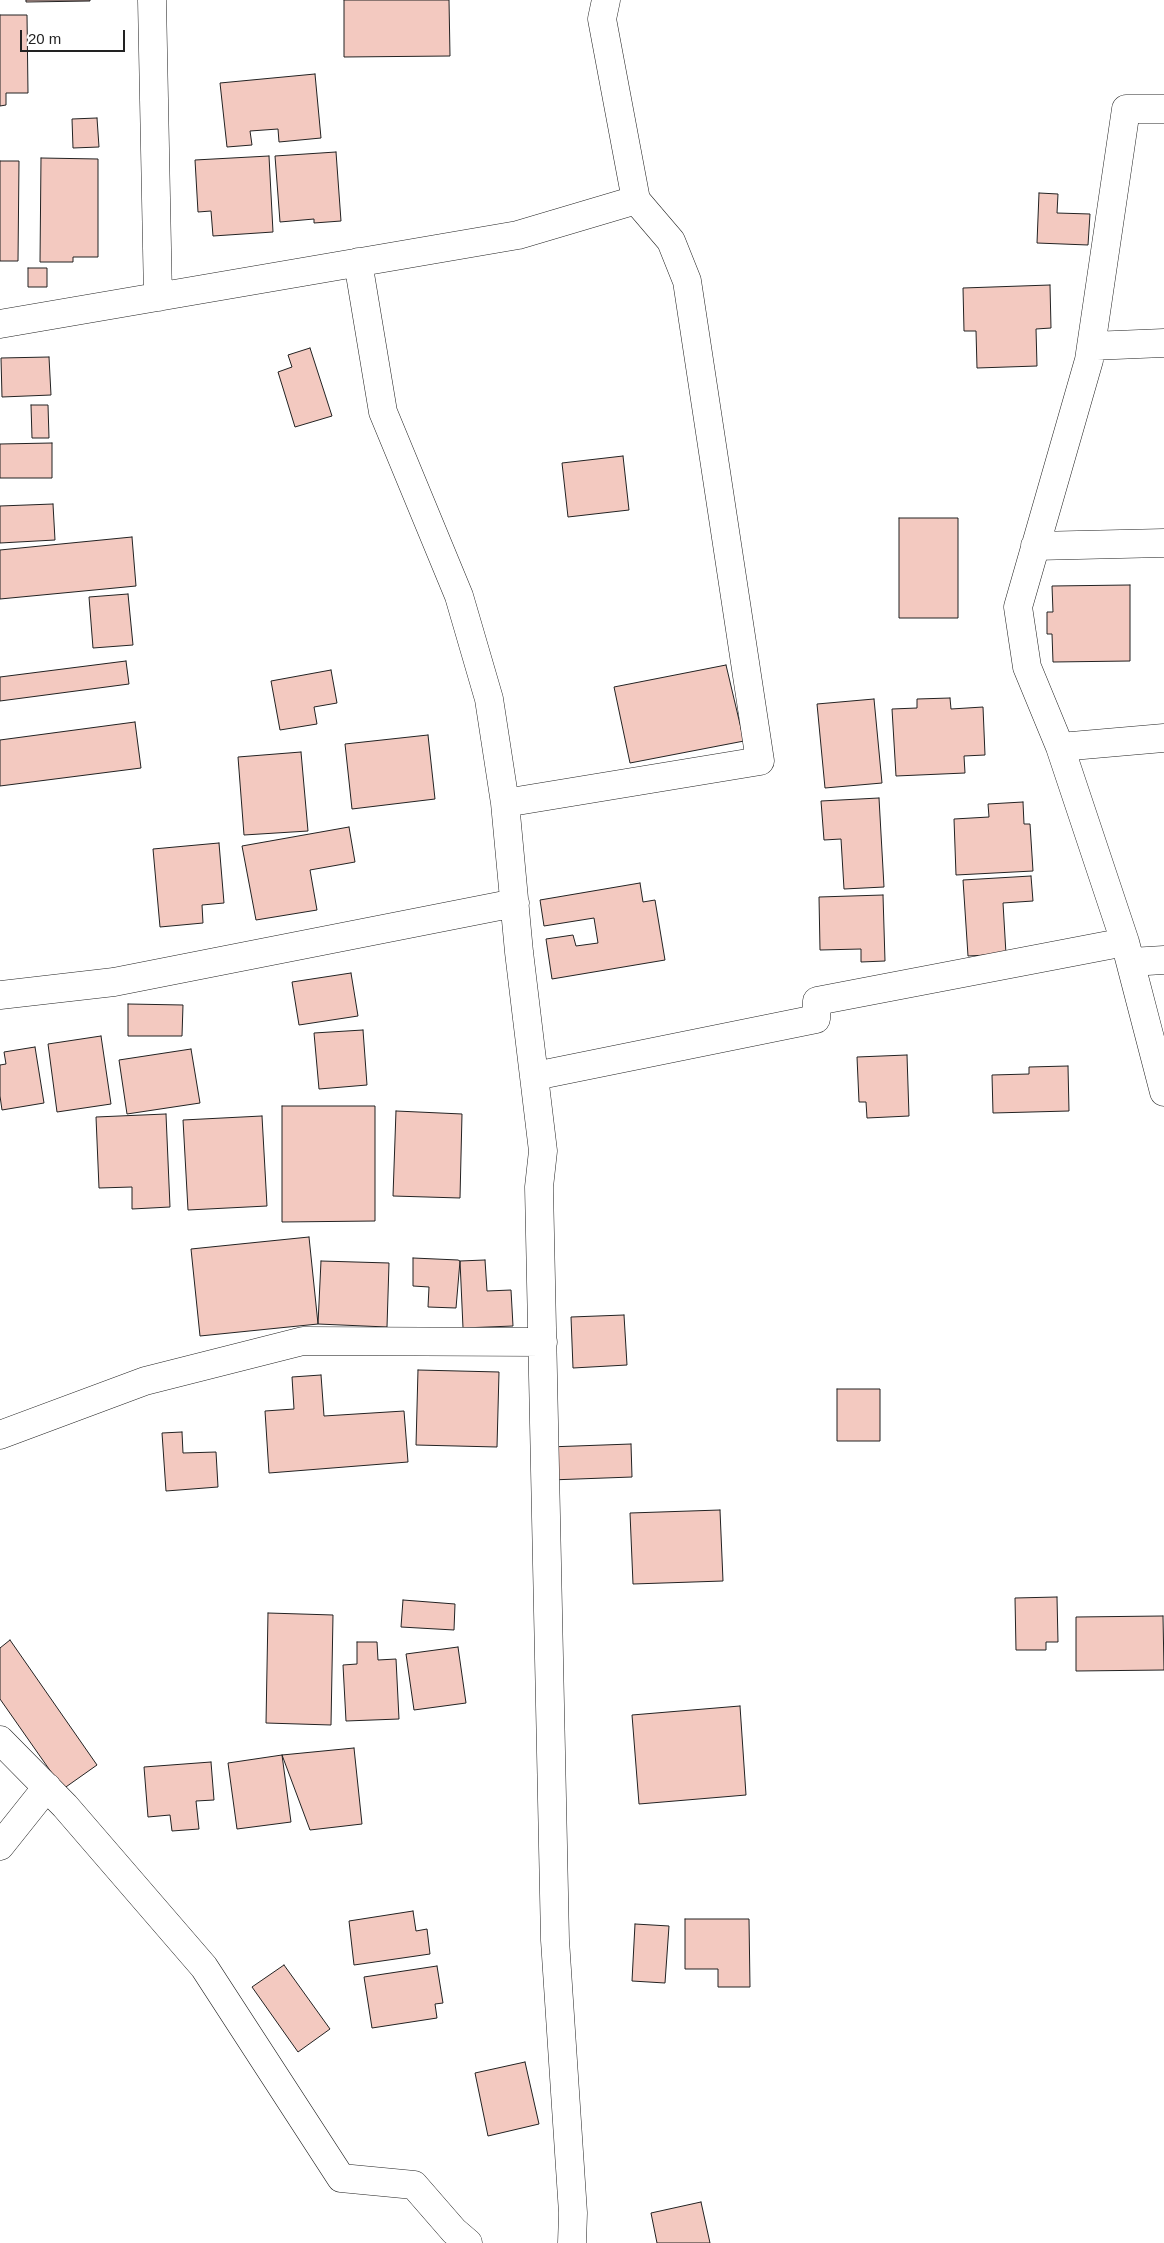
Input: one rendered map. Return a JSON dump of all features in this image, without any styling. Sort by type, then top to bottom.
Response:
[{"type":"street","points":[[152,0],[158,297]]},
{"type":"street","points":[[505,804],[760,761],[688,281],[671,242],[636,200],[602,19],[606,0]]},
{"type":"street","points":[[1164,109],[1126,109],[1089,360],[1018,607],[1027,667],[1060,747],[1128,952],[1164,1092]]},
{"type":"street","points":[[0,324],[518,234],[636,200]]},
{"type":"street","points":[[358,262],[383,412],[459,596],[489,699],[505,804],[535,1076],[543,1151],[539,1187],[555,1940],[573,2213],[572,2243]]},
{"type":"street","points":[[1091,346],[1164,344]]},
{"type":"street","points":[[1035,546],[1164,544]]},
{"type":"street","points":[[1060,747],[1164,738]]},
{"type":"street","points":[[0,996],[114,982],[515,903]]},
{"type":"street","points":[[535,1076],[816,1019],[817,1001],[1128,952],[1164,960]]},
{"type":"street","points":[[0,1435],[145,1380],[303,1341],[543,1342]]},
{"type":"street","points":[[0,1740],[47,1787],[204,1968],[341,2178],[414,2185],[454,2231],[468,2243]]},
{"type":"street","points":[[0,1846],[47,1787]]},
{"type":"building","points":[[26,0],[90,0],[90,1],[26,2]]},
{"type":"building","points":[[344,0],[449,0],[450,56],[344,57]]},
{"type":"building","points":[[0,15],[27,15],[28,93],[6,93],[6,105],[0,106]]},
{"type":"building","points":[[315,74],[321,138],[279,142],[278,129],[250,131],[252,145],[227,147],[220,83]]},
{"type":"building","points":[[97,118],[99,147],[73,148],[72,119]]},
{"type":"building","points":[[336,152],[341,221],[314,223],[314,219],[280,222],[275,156]]},
{"type":"building","points":[[269,156],[273,232],[213,236],[211,211],[198,212],[195,160]]},
{"type":"building","points":[[41,158],[98,159],[98,257],[73,257],[73,262],[40,262]]},
{"type":"building","points":[[0,161],[19,161],[18,261],[0,261]]},
{"type":"building","points":[[1039,193],[1058,194],[1057,213],[1090,214],[1088,245],[1037,243]]},
{"type":"building","points":[[28,268],[47,268],[47,287],[28,287]]},
{"type":"building","points":[[1050,285],[1051,328],[1036,329],[1037,366],[977,368],[976,331],[964,331],[963,288]]},
{"type":"building","points":[[310,348],[332,416],[295,427],[278,372],[292,367],[288,355]]},
{"type":"building","points":[[49,357],[51,395],[2,397],[1,358]]},
{"type":"building","points":[[31,405],[48,405],[49,438],[32,438]]},
{"type":"building","points":[[52,443],[52,478],[0,478],[0,444]]},
{"type":"building","points":[[623,456],[629,510],[568,517],[562,463]]},
{"type":"building","points":[[53,504],[55,540],[0,543],[0,506]]},
{"type":"building","points":[[899,518],[958,518],[958,618],[899,618]]},
{"type":"building","points":[[132,537],[136,586],[0,599],[0,550]]},
{"type":"building","points":[[1130,585],[1130,661],[1053,662],[1052,634],[1047,634],[1047,612],[1053,612],[1052,586]]},
{"type":"building","points":[[128,594],[133,645],[93,648],[89,597]]},
{"type":"building","points":[[126,661],[129,684],[0,701],[0,677]]},
{"type":"building","points":[[726,665],[744,741],[630,763],[614,687]]},
{"type":"building","points":[[331,670],[337,703],[314,707],[317,724],[280,730],[271,681]]},
{"type":"building","points":[[950,698],[951,709],[983,707],[985,755],[964,756],[965,773],[896,776],[892,709],[917,708],[917,699]]},
{"type":"building","points":[[874,699],[882,783],[825,788],[817,704]]},
{"type":"building","points":[[135,722],[141,768],[0,786],[0,740]]},
{"type":"building","points":[[428,735],[435,799],[352,809],[345,744]]},
{"type":"building","points":[[301,752],[308,831],[244,835],[238,757]]},
{"type":"building","points":[[879,798],[884,887],[844,889],[841,839],[824,840],[821,801]]},
{"type":"building","points":[[1023,802],[1024,824],[1030,824],[1033,871],[956,875],[954,819],[989,817],[988,804]]},
{"type":"building","points":[[349,827],[355,862],[310,870],[317,910],[256,920],[242,846]]},
{"type":"building","points":[[219,843],[224,903],[202,905],[203,923],[160,927],[153,849]]},
{"type":"building","points":[[1031,876],[1033,901],[1003,903],[1006,954],[968,956],[963,880]]},
{"type":"building","points":[[640,883],[643,902],[655,900],[665,960],[552,979],[546,939],[573,935],[576,946],[598,943],[594,918],[544,926],[540,900]]},
{"type":"building","points":[[883,895],[885,961],[861,962],[861,949],[820,950],[819,897]]},
{"type":"building","points":[[351,973],[358,1016],[299,1025],[292,982]]},
{"type":"building","points":[[128,1004],[183,1005],[182,1036],[128,1036]]},
{"type":"building","points":[[363,1030],[367,1085],[319,1089],[314,1033]]},
{"type":"building","points":[[101,1036],[111,1104],[57,1112],[48,1044]]},
{"type":"building","points":[[35,1047],[44,1103],[2,1110],[0,1065],[6,1064],[4,1052]]},
{"type":"building","points":[[191,1049],[200,1103],[127,1114],[119,1060]]},
{"type":"building","points":[[907,1055],[909,1116],[867,1118],[866,1102],[859,1102],[857,1057]]},
{"type":"building","points":[[1068,1066],[1069,1111],[993,1113],[992,1075],[1029,1074],[1029,1067]]},
{"type":"building","points":[[282,1106],[375,1106],[375,1221],[282,1222]]},
{"type":"building","points":[[396,1111],[462,1114],[460,1198],[393,1196]]},
{"type":"building","points":[[166,1114],[170,1207],[132,1209],[132,1187],[99,1188],[96,1117]]},
{"type":"building","points":[[262,1116],[267,1206],[188,1210],[183,1120]]},
{"type":"building","points":[[309,1237],[318,1324],[200,1336],[191,1249]]},
{"type":"building","points":[[413,1258],[460,1261],[456,1308],[428,1307],[429,1287],[413,1286]]},
{"type":"building","points":[[485,1260],[487,1291],[511,1290],[513,1326],[463,1328],[460,1261]]},
{"type":"building","points":[[321,1261],[389,1263],[387,1327],[318,1324]]},
{"type":"building","points":[[624,1315],[627,1365],[573,1368],[571,1317]]},
{"type":"building","points":[[418,1370],[499,1372],[497,1447],[416,1445]]},
{"type":"building","points":[[321,1375],[324,1416],[404,1411],[408,1462],[269,1473],[265,1411],[294,1409],[292,1377]]},
{"type":"building","points":[[837,1389],[880,1389],[880,1441],[837,1441]]},
{"type":"building","points":[[182,1432],[183,1453],[216,1452],[218,1487],[166,1491],[162,1433]]},
{"type":"building","points":[[631,1444],[632,1477],[550,1480],[548,1447]]},
{"type":"building","points":[[720,1510],[723,1581],[633,1584],[630,1513]]},
{"type":"building","points":[[1057,1597],[1058,1642],[1046,1642],[1046,1650],[1016,1650],[1015,1598]]},
{"type":"building","points":[[403,1600],[455,1604],[454,1630],[401,1627]]},
{"type":"building","points":[[268,1613],[333,1615],[331,1725],[266,1723]]},
{"type":"building","points":[[1163,1616],[1164,1670],[1076,1671],[1076,1617]]},
{"type":"building","points":[[10,1640],[97,1765],[63,1789],[0,1699],[0,1648]]},
{"type":"building","points":[[357,1642],[377,1642],[378,1660],[396,1659],[399,1719],[346,1721],[343,1665],[357,1664]]},
{"type":"building","points":[[458,1647],[466,1703],[414,1710],[406,1654]]},
{"type":"building","points":[[740,1706],[746,1795],[639,1804],[632,1715]]},
{"type":"building","points":[[354,1748],[362,1824],[310,1830],[282,1755]]},
{"type":"building","points":[[282,1755],[291,1822],[237,1829],[228,1763]]},
{"type":"building","points":[[211,1762],[214,1800],[196,1801],[199,1829],[172,1831],[170,1815],[148,1817],[144,1767]]},
{"type":"building","points":[[413,1911],[416,1931],[427,1929],[430,1954],[354,1965],[349,1921]]},
{"type":"building","points":[[685,1919],[749,1919],[750,1987],[718,1987],[718,1969],[685,1969]]},
{"type":"building","points":[[635,1924],[669,1926],[665,1983],[632,1981]]},
{"type":"building","points":[[284,1965],[330,2029],[298,2052],[252,1987]]},
{"type":"building","points":[[437,1966],[443,2003],[435,2004],[437,2018],[372,2028],[364,1977]]},
{"type":"building","points":[[525,2062],[539,2124],[488,2136],[475,2073]]},
{"type":"building","points":[[701,2202],[710,2243],[657,2243],[651,2213]]}]
